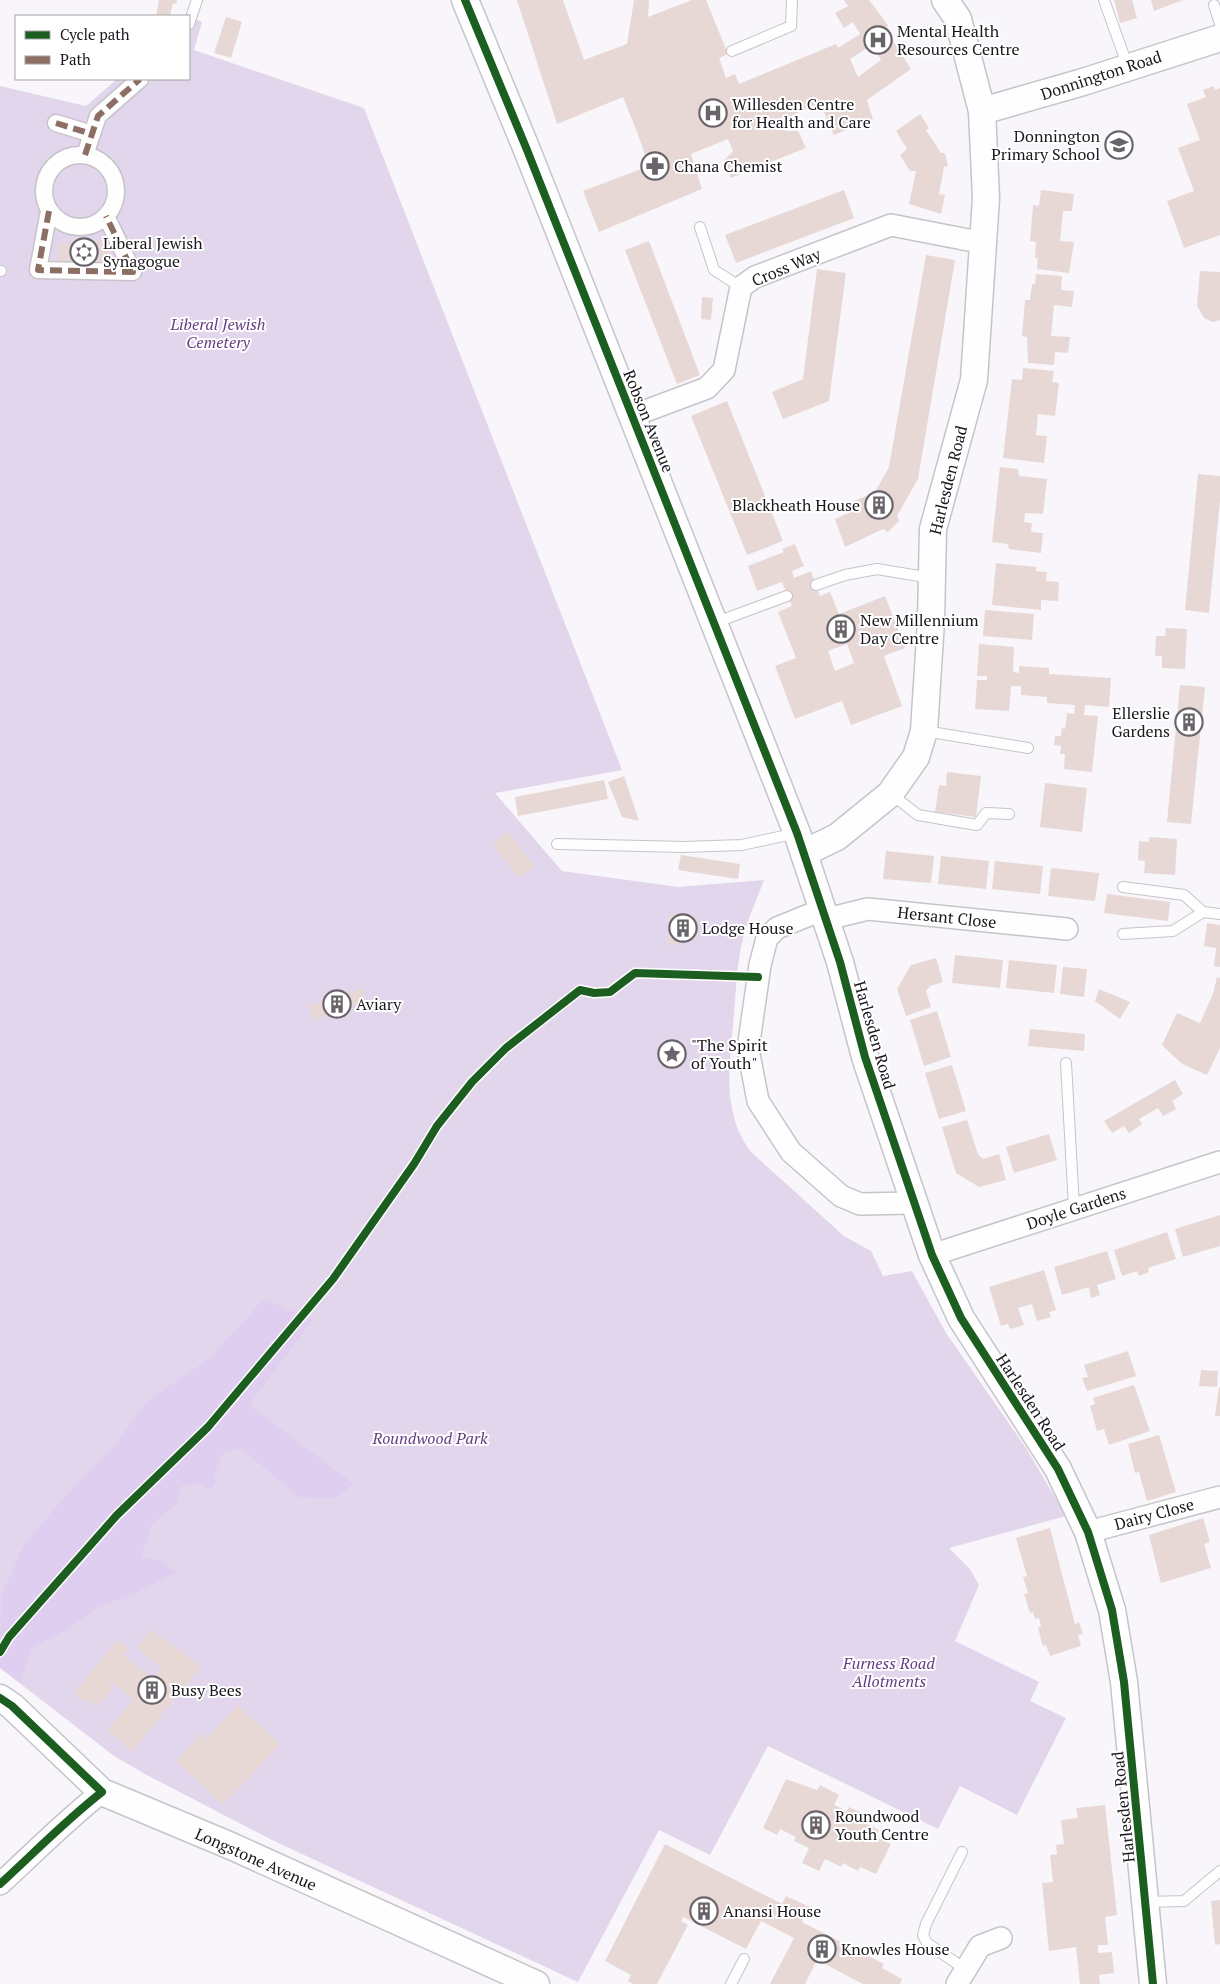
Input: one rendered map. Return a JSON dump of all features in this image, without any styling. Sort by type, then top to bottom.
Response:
[{"type":"street","name":"Robson Avenue","points":[[464,0],[527,150],[800,843]]},
{"type":"street","name":"Harlesden Road","points":[[945,0],[958,19],[982,111],[986,198],[974,380],[933,529],[927,702],[924,731],[916,757],[890,794],[837,837],[800,843],[825,914],[865,1057],[912,1202],[932,1255],[961,1318],[1058,1469],[1088,1532],[1112,1610],[1124,1682],[1153,1984]]},
{"type":"street","name":"Donnington Road","points":[[982,111],[1220,38]]},
{"type":"street","points":[[86,155],[98,116],[139,80]]},
{"type":"street","points":[[56,123],[92,134]]},
{"type":"street","points":[[86,155],[97,159],[107,167],[113,177],[116,188],[115,201],[106,216],[91,226],[79,228],[60,221],[49,211],[44,200],[44,188],[46,176],[62,159],[86,155]]},
{"type":"street","points":[[49,211],[38,270],[133,272],[106,216]]},
{"type":"street","name":"Cross Way","points":[[632,416],[707,388],[724,370],[741,287],[755,277],[890,225],[984,244]]},
{"type":"street","name":"Hersant Close","points":[[825,914],[868,909],[1067,929]]},
{"type":"street","points":[[825,914],[777,928],[771,932],[763,950],[748,1049],[758,1101],[791,1152],[841,1196],[860,1204],[912,1202]]},
{"type":"street","name":"Doyle Gardens","points":[[932,1255],[1220,1162]]},
{"type":"street","name":"Dairy Close","points":[[1088,1532],[1220,1497]]},
{"type":"street","name":"Longstone Avenue","points":[[0,1698],[12,1706],[102,1792],[231,1846],[536,1984]]},
{"type":"street","points":[[0,1884],[52,1837],[74,1813],[102,1792]]},
{"type":"street","points":[[961,1976],[980,1946],[1001,1938]]},
{"type":"lane","points":[[190,21],[197,0]]},
{"type":"lane","points":[[732,50],[791,26],[792,0]]},
{"type":"lane","points":[[1104,0],[1128,67]]},
{"type":"lane","points":[[1214,5],[1220,24]]},
{"type":"lane","points":[[700,227],[714,270],[741,287]]},
{"type":"lane","points":[[816,585],[845,575],[877,569],[932,578]]},
{"type":"lane","points":[[714,623],[787,596]]},
{"type":"lane","points":[[924,731],[1028,748]]},
{"type":"lane","points":[[890,794],[918,815],[976,825],[986,813],[1009,814]]},
{"type":"lane","points":[[558,844],[684,847],[800,843]]},
{"type":"lane","points":[[1123,887],[1184,895],[1203,912],[1220,914]]},
{"type":"lane","points":[[1123,934],[1173,931],[1203,912]]},
{"type":"lane","points":[[1066,1062],[1074,1208]]},
{"type":"lane","points":[[961,1976],[927,1943],[923,1935],[926,1924],[962,1852]]},
{"type":"lane","points":[[1145,1902],[1184,1901],[1220,1871]]},
{"type":"lane","points":[[731,1984],[744,1959]]},
{"type":"green space","name":"Roundwood Park","points":[[190,17],[202,22],[194,50],[364,108],[622,770],[495,793],[562,871],[678,887],[764,880],[743,938],[736,986],[730,1086],[731,1104],[735,1121],[742,1137],[752,1153],[844,1236],[871,1251],[883,1276],[912,1271],[946,1333],[1026,1448],[1066,1516],[949,1548],[970,1569],[979,1585],[955,1641],[1039,1682],[1030,1701],[1066,1718],[1017,1815],[960,1786],[938,1829],[768,1746],[710,1855],[659,1830],[578,1982],[274,1841],[145,1774],[114,1756],[0,1668],[0,86],[86,106],[116,80],[190,80]]},
{"type":"shaded area","points":[[264,1299],[313,1320],[249,1405],[354,1484],[335,1499],[299,1497],[241,1448],[222,1454],[214,1475],[216,1482],[212,1488],[207,1489],[201,1482],[181,1486],[177,1504],[150,1526],[149,1536],[141,1556],[164,1562],[176,1572],[139,1591],[98,1608],[65,1631],[33,1647],[20,1682],[0,1668],[1,1596],[24,1545],[60,1502],[115,1445],[146,1402],[210,1358]]},
{"type":"building","points":[[159,0],[177,0],[176,4],[173,3],[170,15],[156,15]]},
{"type":"building","name":"Willesden Centre for Health and Care","points":[[517,0],[563,0],[584,60],[627,44],[634,0],[649,0],[648,17],[692,0],[706,0],[728,54],[719,58],[726,78],[735,74],[739,84],[836,44],[838,48],[860,34],[853,22],[844,28],[835,13],[848,6],[844,0],[869,0],[888,25],[887,27],[891,33],[890,36],[911,69],[867,100],[873,119],[834,135],[820,103],[782,120],[786,131],[798,131],[806,148],[731,178],[723,161],[733,151],[728,139],[691,154],[702,189],[599,232],[583,191],[649,166],[637,132],[623,97],[557,124]],"holes":[[[872,45],[881,60],[858,77],[850,59]]]},
{"type":"building","points":[[1114,0],[1132,0],[1137,18],[1120,23]]},
{"type":"building","points":[[1151,0],[1183,0],[1154,11]]},
{"type":"building","points":[[226,17],[242,22],[231,58],[214,53]]},
{"type":"building","points":[[1213,86],[1215,90],[1220,88],[1220,235],[1184,248],[1167,201],[1194,191],[1178,148],[1200,140],[1187,104],[1206,97],[1203,90]]},
{"type":"building","points":[[920,114],[929,128],[926,130],[941,153],[945,153],[948,166],[944,167],[939,194],[945,195],[941,214],[909,204],[916,171],[910,171],[900,155],[907,149],[896,131]]},
{"type":"building","points":[[844,190],[854,218],[736,263],[725,235]]},
{"type":"building","points":[[1041,190],[1074,194],[1072,211],[1063,211],[1060,241],[1074,242],[1069,273],[1037,269],[1038,258],[1035,258],[1036,242],[1030,241],[1033,205],[1039,206]]},
{"type":"building","name":"Liberal Jewish Synagogue","points":[[73,239],[111,242],[109,268],[70,266],[70,262],[58,261],[59,243],[72,244]]},
{"type":"building","points":[[649,241],[700,375],[677,384],[625,250]]},
{"type":"building","points":[[926,255],[955,260],[918,479],[897,516],[899,521],[888,532],[883,529],[845,547],[835,519],[857,509],[854,501],[875,492],[889,467]]},
{"type":"building","points":[[817,269],[846,273],[829,401],[783,419],[772,392],[803,379]]},
{"type":"building","points":[[1200,271],[1220,272],[1220,320],[1213,322],[1204,318],[1197,306]]},
{"type":"building","points":[[1036,274],[1062,276],[1061,290],[1074,291],[1072,307],[1054,305],[1051,336],[1070,337],[1068,353],[1055,352],[1054,365],[1028,363],[1027,337],[1022,336],[1025,300],[1030,300],[1032,284],[1035,284]]},
{"type":"building","points":[[702,297],[713,298],[711,320],[701,319]]},
{"type":"building","points":[[1023,368],[1054,371],[1052,382],[1059,383],[1055,416],[1038,414],[1036,435],[1047,436],[1044,463],[1003,458],[1012,379],[1022,380]]},
{"type":"building","points":[[727,401],[783,541],[747,555],[691,416]]},
{"type":"building","points":[[1000,467],[1018,469],[1019,476],[1047,479],[1043,514],[1025,513],[1024,522],[1032,523],[1031,532],[1043,533],[1041,553],[1009,549],[1008,544],[992,542]]},
{"type":"building","points":[[1198,474],[1220,476],[1220,500],[1209,613],[1185,610]]},
{"type":"building","name":"New Millennium Day Centre","points":[[795,544],[804,566],[792,571],[794,578],[811,571],[820,596],[830,592],[839,614],[885,596],[905,648],[884,656],[902,706],[851,725],[842,701],[795,719],[775,666],[796,658],[778,612],[792,606],[782,582],[757,591],[748,566],[784,552],[782,549]],"holes":[[[847,644],[854,663],[835,671],[828,651]]]},
{"type":"building","points":[[996,563],[1037,567],[1035,571],[1047,572],[1046,581],[1059,582],[1058,601],[1041,600],[1041,610],[992,605]]},
{"type":"building","points":[[985,610],[1034,614],[1032,640],[983,636]]},
{"type":"building","points":[[1166,628],[1187,629],[1185,669],[1162,668],[1162,656],[1155,656],[1156,636],[1165,636]]},
{"type":"building","points":[[979,644],[1014,647],[1013,672],[1019,673],[1019,666],[1049,668],[1049,674],[1111,678],[1109,707],[1085,705],[1084,715],[1098,716],[1092,772],[1064,769],[1065,754],[1060,754],[1061,746],[1054,745],[1055,736],[1061,736],[1062,728],[1065,729],[1067,713],[1074,714],[1075,705],[1047,703],[1047,697],[1021,695],[1021,686],[1011,686],[1009,711],[975,709],[977,680],[987,680],[987,676],[977,676]]},
{"type":"building","name":"Ellerslie Gardens","points":[[1180,685],[1205,687],[1191,824],[1167,822]]},
{"type":"building","points":[[947,772],[981,776],[976,817],[935,812],[939,785],[946,786]]},
{"type":"building","points":[[624,776],[639,821],[622,817],[608,782]]},
{"type":"building","points":[[604,780],[608,799],[518,816],[515,797]]},
{"type":"building","points":[[1045,783],[1087,788],[1082,832],[1040,827]]},
{"type":"building","points":[[508,832],[535,866],[519,878],[493,844]]},
{"type":"building","points":[[1149,837],[1177,839],[1175,875],[1144,873],[1145,861],[1138,860],[1139,841],[1149,842]]},
{"type":"building","points":[[886,851],[934,856],[931,883],[883,879]]},
{"type":"building","points":[[681,855],[740,864],[738,879],[678,870]]},
{"type":"building","points":[[941,856],[989,861],[986,889],[938,884]]},
{"type":"building","points":[[995,861],[1043,866],[1040,894],[992,889]]},
{"type":"building","points":[[1051,868],[1099,873],[1095,901],[1048,896]]},
{"type":"building","points":[[1107,894],[1170,902],[1168,921],[1104,913]]},
{"type":"building","name":"Lodge House","points":[[669,915],[698,916],[697,941],[678,941],[678,945],[668,945]]},
{"type":"building","points":[[1207,923],[1220,925],[1220,967],[1214,966],[1216,948],[1204,946]]},
{"type":"building","points":[[955,955],[1003,960],[1000,988],[952,983]]},
{"type":"building","points":[[936,958],[943,982],[930,986],[926,991],[931,1007],[906,1016],[897,989],[911,965]]},
{"type":"building","points":[[1009,960],[1057,965],[1054,993],[1006,988]]},
{"type":"building","points":[[1063,967],[1087,969],[1084,997],[1060,994]]},
{"type":"building","points":[[1217,977],[1220,978],[1220,1048],[1207,1075],[1182,1064],[1162,1045],[1177,1013],[1200,1023],[1213,994]]},
{"type":"building","name":"Aviary","points":[[362,988],[367,1002],[313,1020],[308,1006]]},
{"type":"building","points":[[1099,989],[1130,1002],[1120,1019],[1095,1001]]},
{"type":"building","points":[[937,1011],[951,1057],[924,1066],[910,1020]]},
{"type":"building","points":[[1030,1029],[1085,1034],[1084,1051],[1028,1046]]},
{"type":"building","points":[[952,1065],[966,1111],[939,1119],[925,1073]]},
{"type":"building","points":[[1175,1080],[1183,1094],[1172,1101],[1176,1109],[1163,1116],[1158,1108],[1139,1119],[1142,1124],[1129,1133],[1124,1126],[1112,1133],[1104,1121]]},
{"type":"building","points":[[967,1120],[978,1154],[983,1159],[999,1154],[1006,1180],[979,1187],[956,1173],[942,1127]]},
{"type":"building","points":[[1049,1134],[1057,1160],[1014,1173],[1006,1147]]},
{"type":"building","points":[[1220,1215],[1220,1246],[1183,1257],[1175,1229]]},
{"type":"building","points":[[1167,1232],[1176,1259],[1148,1268],[1149,1272],[1139,1276],[1137,1271],[1122,1276],[1114,1250]]},
{"type":"building","points":[[1107,1251],[1116,1279],[1097,1285],[1100,1295],[1091,1298],[1089,1287],[1062,1295],[1054,1267]]},
{"type":"building","points":[[1044,1270],[1056,1310],[1049,1312],[1051,1317],[1037,1321],[1032,1304],[1018,1308],[1024,1325],[1010,1329],[1008,1324],[1001,1326],[989,1287]]},
{"type":"building","points":[[1128,1351],[1136,1376],[1087,1391],[1082,1378],[1088,1377],[1084,1365]]},
{"type":"building","points":[[1201,1370],[1218,1371],[1217,1387],[1199,1386]]},
{"type":"building","points":[[1134,1385],[1150,1431],[1109,1445],[1104,1429],[1097,1431],[1090,1406],[1095,1404],[1093,1398]]},
{"type":"building","points":[[1219,1387],[1220,1416],[1215,1416]]},
{"type":"building","points":[[1159,1435],[1176,1492],[1147,1501],[1139,1472],[1135,1473],[1128,1444]]},
{"type":"building","points":[[1203,1518],[1210,1542],[1204,1544],[1211,1568],[1161,1583],[1149,1535]]},
{"type":"building","points":[[1050,1528],[1075,1624],[1079,1622],[1083,1634],[1078,1635],[1081,1646],[1050,1656],[1046,1645],[1043,1646],[1038,1628],[1041,1626],[1039,1618],[1035,1619],[1033,1612],[1030,1613],[1024,1594],[1028,1593],[1023,1577],[1027,1576],[1016,1538]]},
{"type":"building","name":"Busy Bees","points":[[151,1630],[201,1666],[132,1751],[107,1731],[133,1699],[112,1682],[109,1685],[113,1688],[98,1706],[90,1701],[88,1704],[74,1693],[117,1640],[128,1649],[123,1655],[153,1679],[162,1668],[137,1648]]},
{"type":"building","points":[[238,1705],[280,1744],[223,1805],[176,1761],[202,1733],[207,1738]]},
{"type":"building","name":"Roundwood Youth Centre","points":[[786,1779],[817,1790],[820,1785],[839,1795],[834,1805],[847,1811],[849,1807],[867,1815],[863,1822],[879,1830],[876,1837],[891,1844],[876,1874],[860,1867],[858,1871],[843,1863],[841,1867],[825,1859],[819,1871],[802,1863],[809,1848],[794,1841],[796,1837],[780,1829],[777,1835],[763,1828]]},
{"type":"building","points":[[1105,1805],[1117,1915],[1105,1917],[1108,1945],[1098,1945],[1098,1953],[1112,1952],[1114,1973],[1099,1975],[1100,1984],[1080,1984],[1076,1947],[1049,1951],[1042,1883],[1053,1882],[1050,1855],[1057,1854],[1056,1845],[1064,1844],[1061,1820],[1078,1818],[1076,1808]]},
{"type":"building","name":"Anansi House","points":[[665,1844],[782,1904],[786,1896],[810,1907],[802,1922],[884,1964],[882,1968],[902,1979],[900,1984],[863,1984],[817,1960],[805,1984],[770,1984],[794,1938],[761,1921],[746,1949],[683,1917],[681,1921],[688,1925],[657,1984],[633,1984],[628,1981],[631,1975],[605,1961]]},
{"type":"building","points":[[1220,1900],[1220,1944],[1215,1945],[1211,1901]]},
{"type":"marked path","points":[[85,155],[98,116],[139,80]]},
{"type":"marked path","points":[[56,123],[92,134]]},
{"type":"marked path","points":[[49,211],[38,270],[133,272],[106,216]]},
{"type":"cycle path","points":[[465,0],[527,150],[797,833],[840,962],[865,1057],[932,1255],[961,1318],[1058,1469],[1088,1532],[1112,1610],[1124,1682],[1153,1984]]},
{"type":"cycle path","points":[[0,1652],[9,1637],[117,1515],[208,1427],[333,1279],[414,1164],[437,1126],[472,1082],[506,1048],[580,990],[594,993],[610,992],[635,973],[758,977]]},
{"type":"cycle path","points":[[0,1698],[12,1706],[102,1792],[63,1825],[0,1884]]},
{"type":"place","name":"Mental Health Resources Centre","points":[[878,40]]},
{"type":"place","name":"Willesden Centre for Health and Care","points":[[713,113]]},
{"type":"place","name":"Donnington Primary School","points":[[1119,145]]},
{"type":"place","name":"Chana Chemist","points":[[655,166]]},
{"type":"place","name":"Liberal Jewish Synagogue","points":[[84,252]]},
{"type":"place","name":"Blackheath House","points":[[879,505]]},
{"type":"place","name":"New Millennium Day Centre","points":[[841,629]]},
{"type":"place","name":"Ellerslie Gardens","points":[[1189,722]]},
{"type":"place","name":"Lodge House","points":[[683,928]]},
{"type":"place","name":"Aviary","points":[[337,1004]]},
{"type":"place","name":"\"The Spirit of Youth\"","points":[[672,1054]]},
{"type":"place","name":"Busy Bees","points":[[152,1690]]},
{"type":"place","name":"Roundwood Youth Centre","points":[[816,1825]]},
{"type":"place","name":"Anansi House","points":[[704,1911]]},
{"type":"place","name":"Knowles House","points":[[822,1949]]},
{"type":"park label","name":"Liberal Jewish Cemetery","points":[[218,333]]},
{"type":"park label","name":"Furness Road Allotments","points":[[889,1672]]}]
